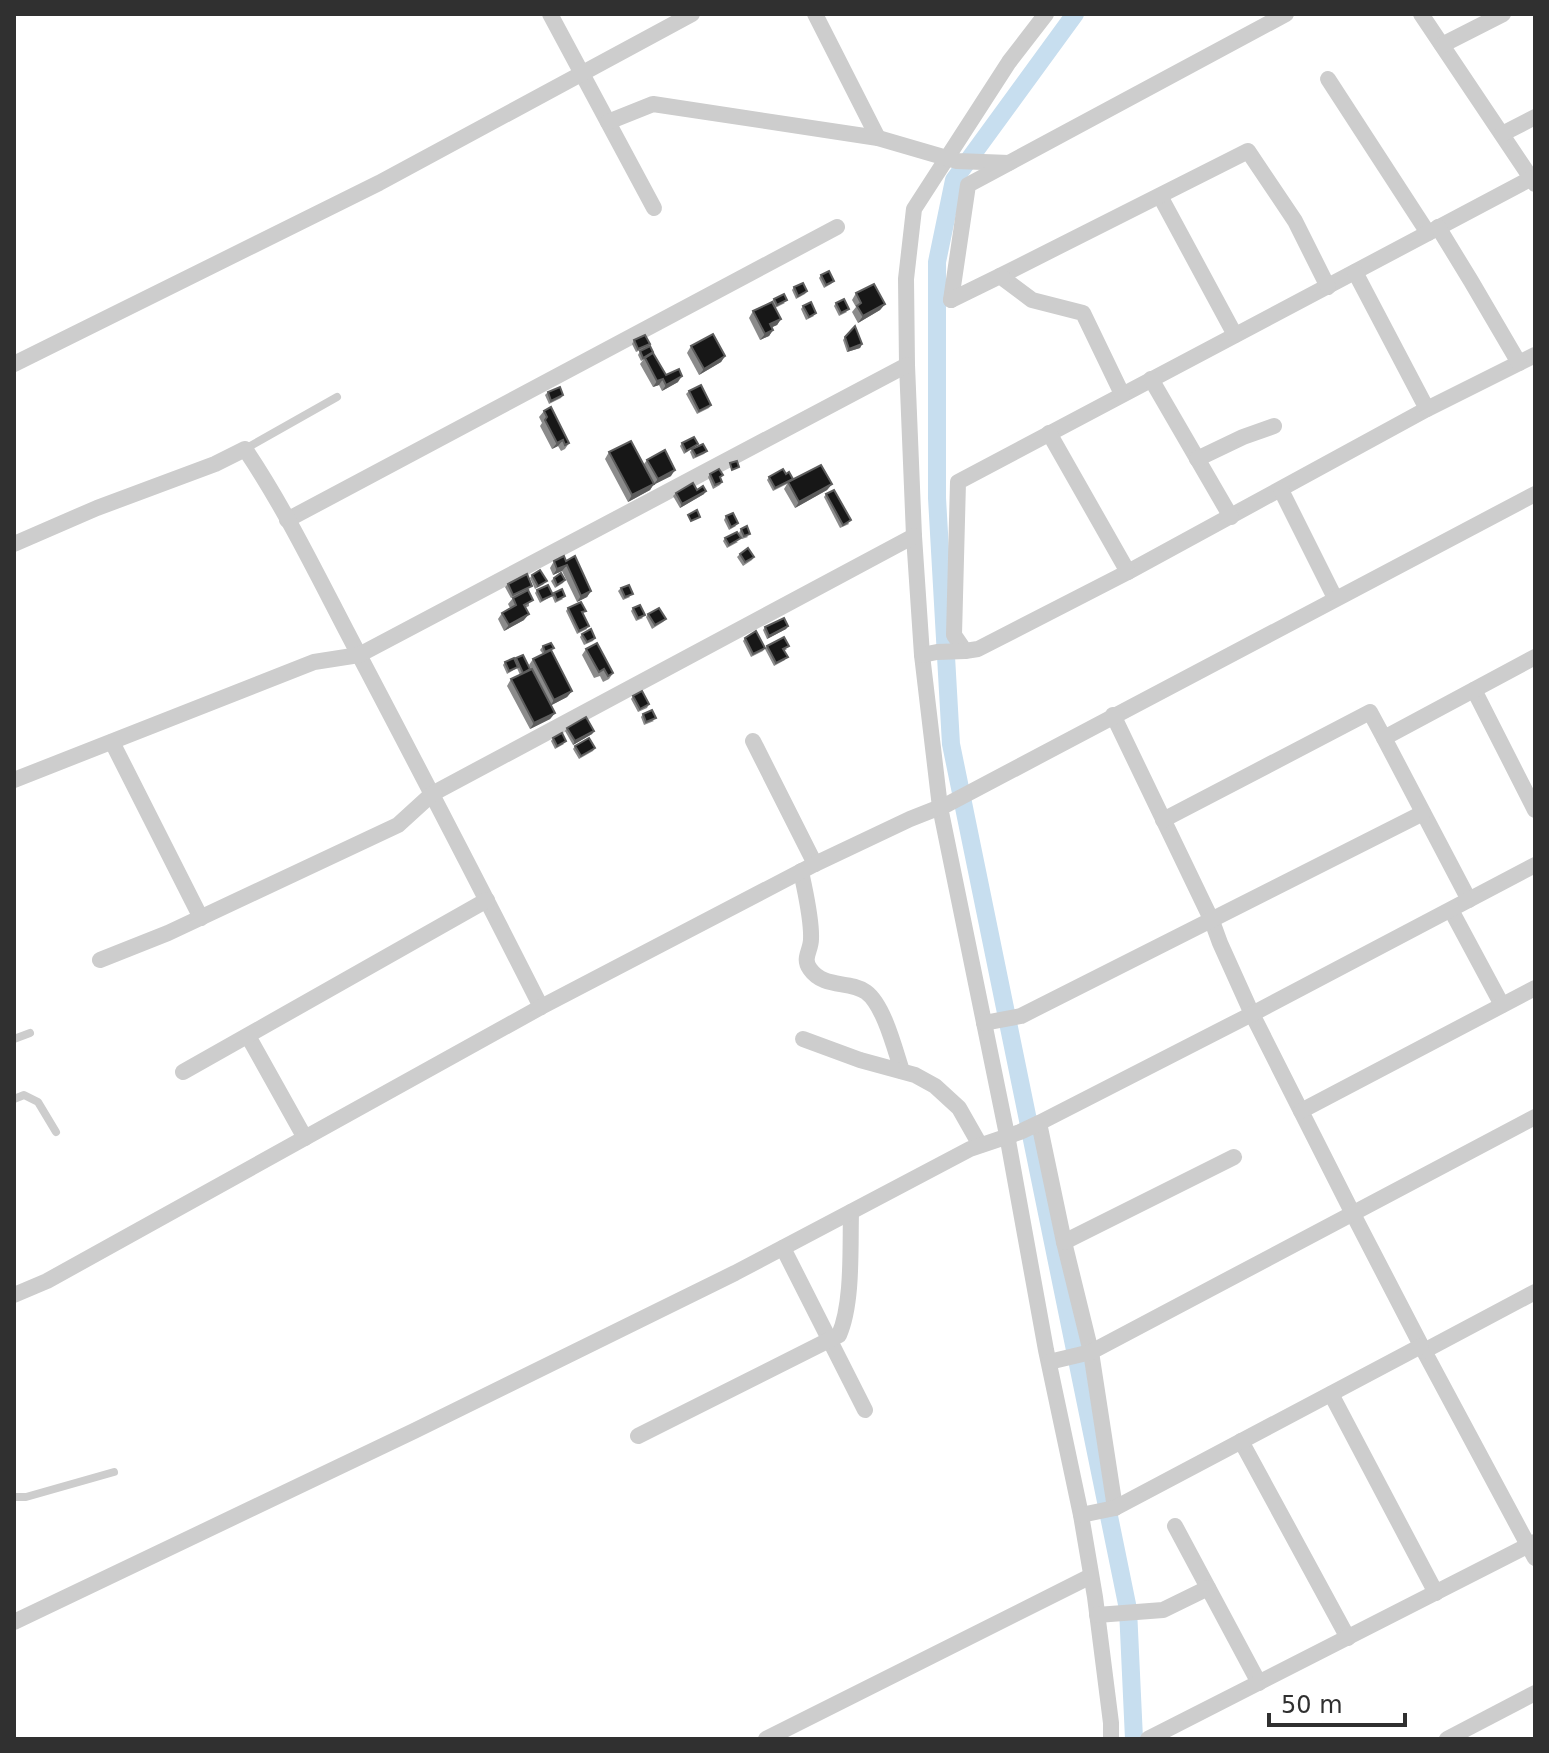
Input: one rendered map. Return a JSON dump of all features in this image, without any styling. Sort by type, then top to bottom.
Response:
[{"type":"street","points":[[550,14],[654,208]]},
{"type":"street","points":[[14,364],[379,183],[692,14]]},
{"type":"street","points":[[815,14],[878,138]]},
{"type":"street","points":[[1046,14],[1009,62],[952,159],[914,209],[906,279],[907,365],[914,536],[944,652],[944,805],[984,1023],[1014,1133],[1055,1360],[1088,1514],[1091,1576],[1111,1739]]},
{"type":"street","points":[[1286,14],[968,185],[951,300],[1248,151],[1295,221],[1328,287]]},
{"type":"street","points":[[944,652],[954,635],[958,482],[1433,230],[1533,181],[1421,14]]},
{"type":"street","points":[[1442,45],[1503,14]]},
{"type":"street","points":[[1328,79],[1433,230],[1519,363]]},
{"type":"street","points":[[608,122],[653,104],[878,138],[952,159],[1011,163]]},
{"type":"street","points":[[1502,134],[1535,117]]},
{"type":"street","points":[[1160,196],[1235,335]]},
{"type":"street","points":[[287,520],[837,227]]},
{"type":"street","points":[[1355,272],[1427,409]]},
{"type":"street","points":[[1000,276],[1032,300],[1083,313],[1122,394]]},
{"type":"street","points":[[944,652],[978,649],[1231,517],[1427,409],[1535,355]]},
{"type":"street","points":[[14,780],[314,662],[359,655],[907,365]]},
{"type":"street","points":[[1151,379],[1231,517]]},
{"type":"street","points":[[1197,459],[1274,426]]},
{"type":"street","points":[[1049,433],[1128,572]]},
{"type":"street","points":[[14,544],[97,508],[215,464],[245,449],[265,479],[359,655],[541,1007]]},
{"type":"street","points":[[1281,490],[1335,598]]},
{"type":"street","points":[[14,1295],[47,1281],[541,1007],[808,868],[944,805],[1535,494]]},
{"type":"street","points":[[100,960],[168,933],[398,825],[432,794],[914,536]]},
{"type":"street","points":[[1384,738],[1535,657]]},
{"type":"street","points":[[1474,690],[1535,810]]},
{"type":"street","points":[[1163,820],[1370,712],[1469,900]]},
{"type":"street","points":[[1113,715],[1212,921],[1252,1014],[1422,1348],[1533,1549],[1436,1593],[1148,1739]]},
{"type":"street","points":[[753,741],[808,868],[811,942],[805,957],[809,968],[823,981],[865,992],[885,1021],[902,1071]]},
{"type":"street","points":[[112,742],[201,918]]},
{"type":"street","points":[[984,1023],[1021,1016],[1423,813]]},
{"type":"street","points":[[14,1622],[735,1273],[980,1145],[1039,1123],[1535,865]]},
{"type":"street","points":[[183,1072],[487,900]]},
{"type":"street","points":[[1451,910],[1502,1005]]},
{"type":"street","points":[[1301,1111],[1535,988]]},
{"type":"street","points":[[248,1036],[305,1138]]},
{"type":"street","points":[[803,1039],[860,1060],[915,1075],[935,1086],[959,1108],[980,1145]]},
{"type":"street","points":[[1055,1360],[1091,1352],[1535,1117]]},
{"type":"street","points":[[1039,1123],[1091,1352],[1115,1508]]},
{"type":"street","points":[[1064,1242],[1234,1157]]},
{"type":"street","points":[[638,1436],[839,1335],[844,1324],[851,1212]]},
{"type":"street","points":[[783,1248],[865,1410]]},
{"type":"street","points":[[1088,1514],[1115,1508],[1422,1348],[1534,1297]]},
{"type":"street","points":[[1331,1394],[1436,1593]]},
{"type":"street","points":[[1241,1441],[1348,1638]]},
{"type":"street","points":[[1175,1526],[1259,1683]]},
{"type":"street","points":[[766,1739],[1091,1576]]},
{"type":"street","points":[[1097,1615],[1163,1610],[1208,1588]]},
{"type":"street","points":[[1447,1739],[1535,1693]]},
{"type":"lane","points":[[245,449],[337,397]]},
{"type":"lane","points":[[14,1039],[30,1033]]},
{"type":"lane","points":[[14,1099],[24,1095],[38,1102],[56,1132]]},
{"type":"lane","points":[[14,1497],[26,1497],[114,1472]]},
{"type":"building","points":[[829,271],[834,281],[826,285],[821,275]]},
{"type":"building","points":[[803,283],[807,291],[798,296],[794,287]]},
{"type":"building","points":[[874,284],[885,304],[863,316],[857,306],[861,303],[856,293]]},
{"type":"building","points":[[784,294],[787,300],[777,305],[774,299]]},
{"type":"building","points":[[844,299],[849,309],[841,313],[836,303]]},
{"type":"building","points":[[772,302],[781,319],[770,324],[773,330],[765,334],[753,311]]},
{"type":"building","points":[[811,302],[816,313],[809,317],[803,306]]},
{"type":"building","points":[[855,326],[862,344],[849,349],[845,337]]},
{"type":"building","points":[[713,334],[725,356],[704,369],[691,346]]},
{"type":"building","points":[[645,335],[650,344],[638,349],[634,340]]},
{"type":"building","points":[[650,346],[653,352],[643,358],[640,351]]},
{"type":"building","points":[[653,353],[666,375],[679,369],[682,376],[666,385],[663,379],[657,381],[645,358]]},
{"type":"building","points":[[701,385],[711,405],[699,411],[689,391]]},
{"type":"building","points":[[560,387],[563,395],[551,401],[548,392]]},
{"type":"building","points":[[551,407],[569,443],[565,445],[563,440],[557,443],[545,420],[544,411]]},
{"type":"building","points":[[694,437],[698,444],[686,451],[682,443]]},
{"type":"building","points":[[631,441],[654,484],[632,495],[609,452]]},
{"type":"building","points":[[703,444],[707,451],[696,456],[692,449]]},
{"type":"building","points":[[665,450],[675,470],[658,479],[647,460]]},
{"type":"building","points":[[737,461],[739,467],[732,470],[730,463]]},
{"type":"building","points":[[821,465],[832,484],[799,502],[788,482]]},
{"type":"building","points":[[719,469],[723,475],[720,477],[722,482],[715,485],[710,474]]},
{"type":"building","points":[[783,469],[793,479],[775,488],[769,477]]},
{"type":"building","points":[[693,483],[697,490],[703,486],[706,491],[682,504],[676,493]]},
{"type":"building","points":[[834,490],[851,520],[843,525],[826,494]]},
{"type":"building","points":[[697,510],[700,517],[691,521],[688,515]]},
{"type":"building","points":[[733,513],[738,523],[731,527],[726,516]]},
{"type":"building","points":[[747,526],[750,534],[744,536],[741,529]]},
{"type":"building","points":[[737,532],[741,538],[729,545],[725,538]]},
{"type":"building","points":[[748,548],[754,557],[745,562],[740,554]]},
{"type":"building","points":[[564,556],[566,561],[575,556],[591,591],[581,596],[567,565],[557,569],[554,561]]},
{"type":"building","points":[[540,570],[547,581],[538,586],[532,575]]},
{"type":"building","points":[[561,573],[565,580],[557,585],[554,578]]},
{"type":"building","points":[[527,574],[532,586],[513,595],[508,584]]},
{"type":"building","points":[[548,585],[553,595],[542,600],[537,590]]},
{"type":"building","points":[[629,585],[633,594],[625,597],[621,588]]},
{"type":"building","points":[[562,589],[565,596],[557,600],[554,593]]},
{"type":"building","points":[[528,590],[533,600],[524,605],[529,614],[509,625],[502,613],[516,605],[513,598]]},
{"type":"building","points":[[581,602],[589,626],[579,631],[568,608]]},
{"type":"building","points":[[640,605],[645,615],[638,618],[633,608]]},
{"type":"building","points":[[659,608],[666,619],[655,625],[648,614]]},
{"type":"building","points":[[784,618],[788,626],[769,636],[765,627]]},
{"type":"building","points":[[591,629],[595,638],[587,642],[582,634]]},
{"type":"building","points":[[756,631],[765,648],[753,654],[745,638]]},
{"type":"building","points":[[784,637],[789,646],[783,649],[788,657],[776,663],[767,646]]},
{"type":"building","points":[[551,643],[554,648],[545,652],[543,646]]},
{"type":"building","points":[[597,643],[613,673],[608,676],[604,669],[599,672],[586,649]]},
{"type":"building","points":[[551,650],[572,691],[554,700],[533,659]]},
{"type":"building","points":[[523,655],[530,669],[523,673],[516,658]]},
{"type":"building","points":[[514,658],[518,667],[509,671],[505,662]]},
{"type":"building","points":[[532,669],[555,713],[534,723],[511,679]]},
{"type":"building","points":[[642,691],[649,704],[640,709],[633,696]]},
{"type":"building","points":[[652,710],[656,718],[646,722],[643,714]]},
{"type":"building","points":[[586,717],[594,731],[575,741],[567,728]]},
{"type":"building","points":[[562,733],[566,741],[557,746],[553,738]]},
{"type":"building","points":[[589,738],[595,748],[581,756],[575,746]]},
{"type":"waterway","points":[[1075,14],[954,180],[937,262],[937,498],[951,744],[1128,1609],[1134,1739]]}]
